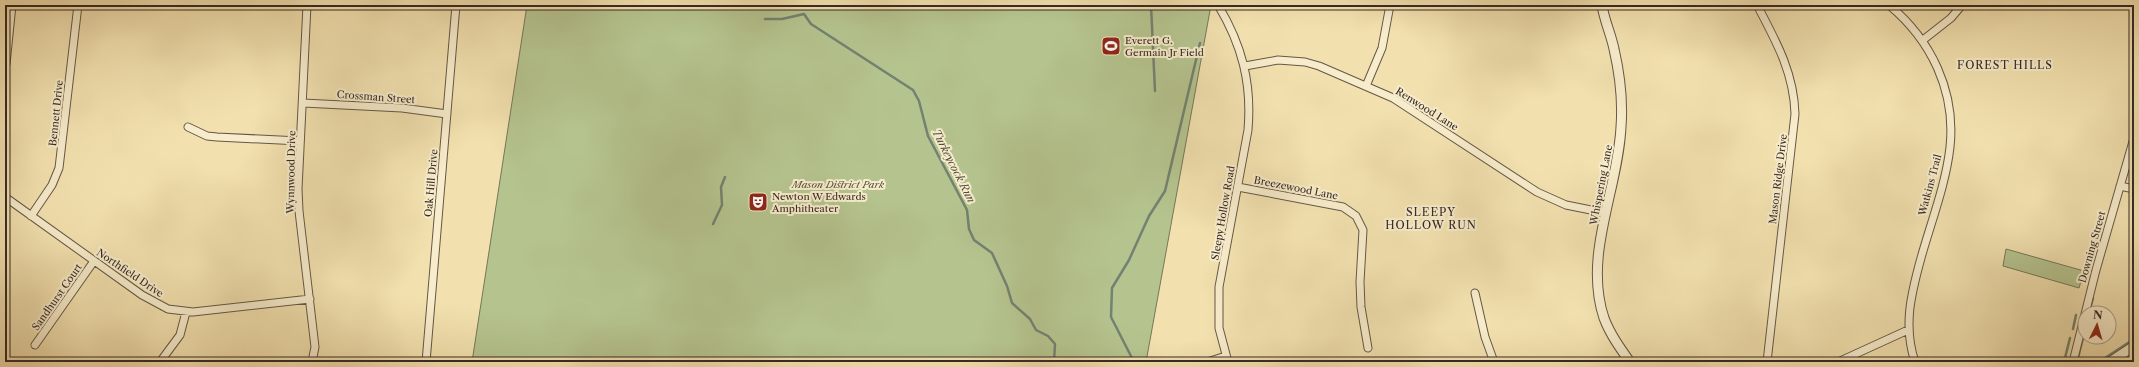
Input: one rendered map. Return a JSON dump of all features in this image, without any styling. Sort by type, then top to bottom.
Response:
[{"type":"street","points":[[6,64],[12,5]]},
{"type":"street","name":"Bennett Drive","points":[[31,216],[52,185],[59,168],[78,5]]},
{"type":"street","name":"Wynnwood Drive","points":[[307,5],[300,141],[299,211],[315,347],[312,362]]},
{"type":"street","name":"Oak Hill Drive","points":[[426,362],[456,5]]},
{"type":"street","points":[[1218,5],[1233,32],[1245,66]]},
{"type":"street","points":[[1366,86],[1382,48],[1390,5]]},
{"type":"street","name":"Whispering Lane","points":[[1602,5],[1619,75],[1622,104],[1619,150],[1598,255],[1598,289],[1605,318],[1610,331],[1630,362]]},
{"type":"street","name":"Mason Ridge Drive","points":[[1757,5],[1788,67],[1795,97],[1796,114],[1767,362]]},
{"type":"street","name":"Watkins Trail","points":[[1889,5],[1912,26],[1923,40],[1934,60],[1946,93],[1949,110],[1950,140],[1947,164],[1911,295],[1908,330],[1915,362]]},
{"type":"street","points":[[1923,40],[1951,18],[1962,5]]},
{"type":"street","name":"Renwood Lane","points":[[1245,66],[1278,60],[1305,62],[1366,86],[1411,109],[1536,192],[1566,205],[1606,213]]},
{"type":"street","name":"Sleepy Hollow Road","points":[[1227,359],[1219,328],[1220,287],[1250,109],[1245,66]]},
{"type":"street","name":"Crossman Street","points":[[302,103],[402,108],[447,114]]},
{"type":"street","points":[[188,127],[207,136],[300,141]]},
{"type":"street","name":"Downing Street","points":[[2073,362],[2080,327],[2134,138]]},
{"type":"street","points":[[2120,186],[2134,189]]},
{"type":"street","name":"Breezewood Lane","points":[[1238,187],[1343,207],[1356,216],[1363,230],[1360,282],[1361,307],[1368,348]]},
{"type":"street","name":"Northfield Drive","points":[[5,197],[94,261],[157,304],[168,309],[186,312],[310,299]]},
{"type":"street","name":"Sandhurst Court","points":[[35,345],[94,261]]},
{"type":"street","points":[[1475,293],[1485,337],[1494,362]]},
{"type":"street","points":[[160,362],[180,335],[186,312]]},
{"type":"street","points":[[1838,362],[1908,330]]},
{"type":"street","points":[[2110,362],[2134,346]]},
{"type":"street","points":[[1207,362],[1227,359]]},
{"type":"green space","name":"Mason District Park","points":[[527,5],[1211,5],[1146,362],[472,362]]},
{"type":"green space","points":[[2006,249],[2084,271],[2079,288],[2003,266]]},
{"type":"waterway","points":[[1151,5],[1155,91]]},
{"type":"waterway","name":"Turkeycock Run","points":[[765,19],[782,19],[804,14],[811,24],[913,90],[919,101],[928,136],[967,210],[969,229],[974,240],[992,253],[1007,286],[1012,303],[1030,319],[1036,330],[1048,336],[1055,344],[1054,362]]},
{"type":"waterway","points":[[1134,362],[1111,317],[1112,288],[1129,260],[1149,216],[1165,191],[1200,43]]},
{"type":"waterway","points":[[713,224],[722,205],[721,187],[725,177]]},
{"type":"waterway","points":[[2091,305],[2093,298]]},
{"type":"waterway","points":[[2073,329],[2076,315]]},
{"type":"waterway","points":[[2064,362],[2070,338]]},
{"type":"waterway","points":[[2099,362],[2134,339]]},
{"type":"waterway","points":[[2077,362],[2081,345]]},
{"type":"place","name":"Everett G. Germain Jr Field","points":[[1111,46]]},
{"type":"place","name":"Newton W Edwards Amphitheater","points":[[758,202]]},
{"type":"district","name":"FOREST HILLS","points":[[2005,65]]},
{"type":"district","name":"SLEEPY HOLLOW RUN","points":[[1431,218]]}]
